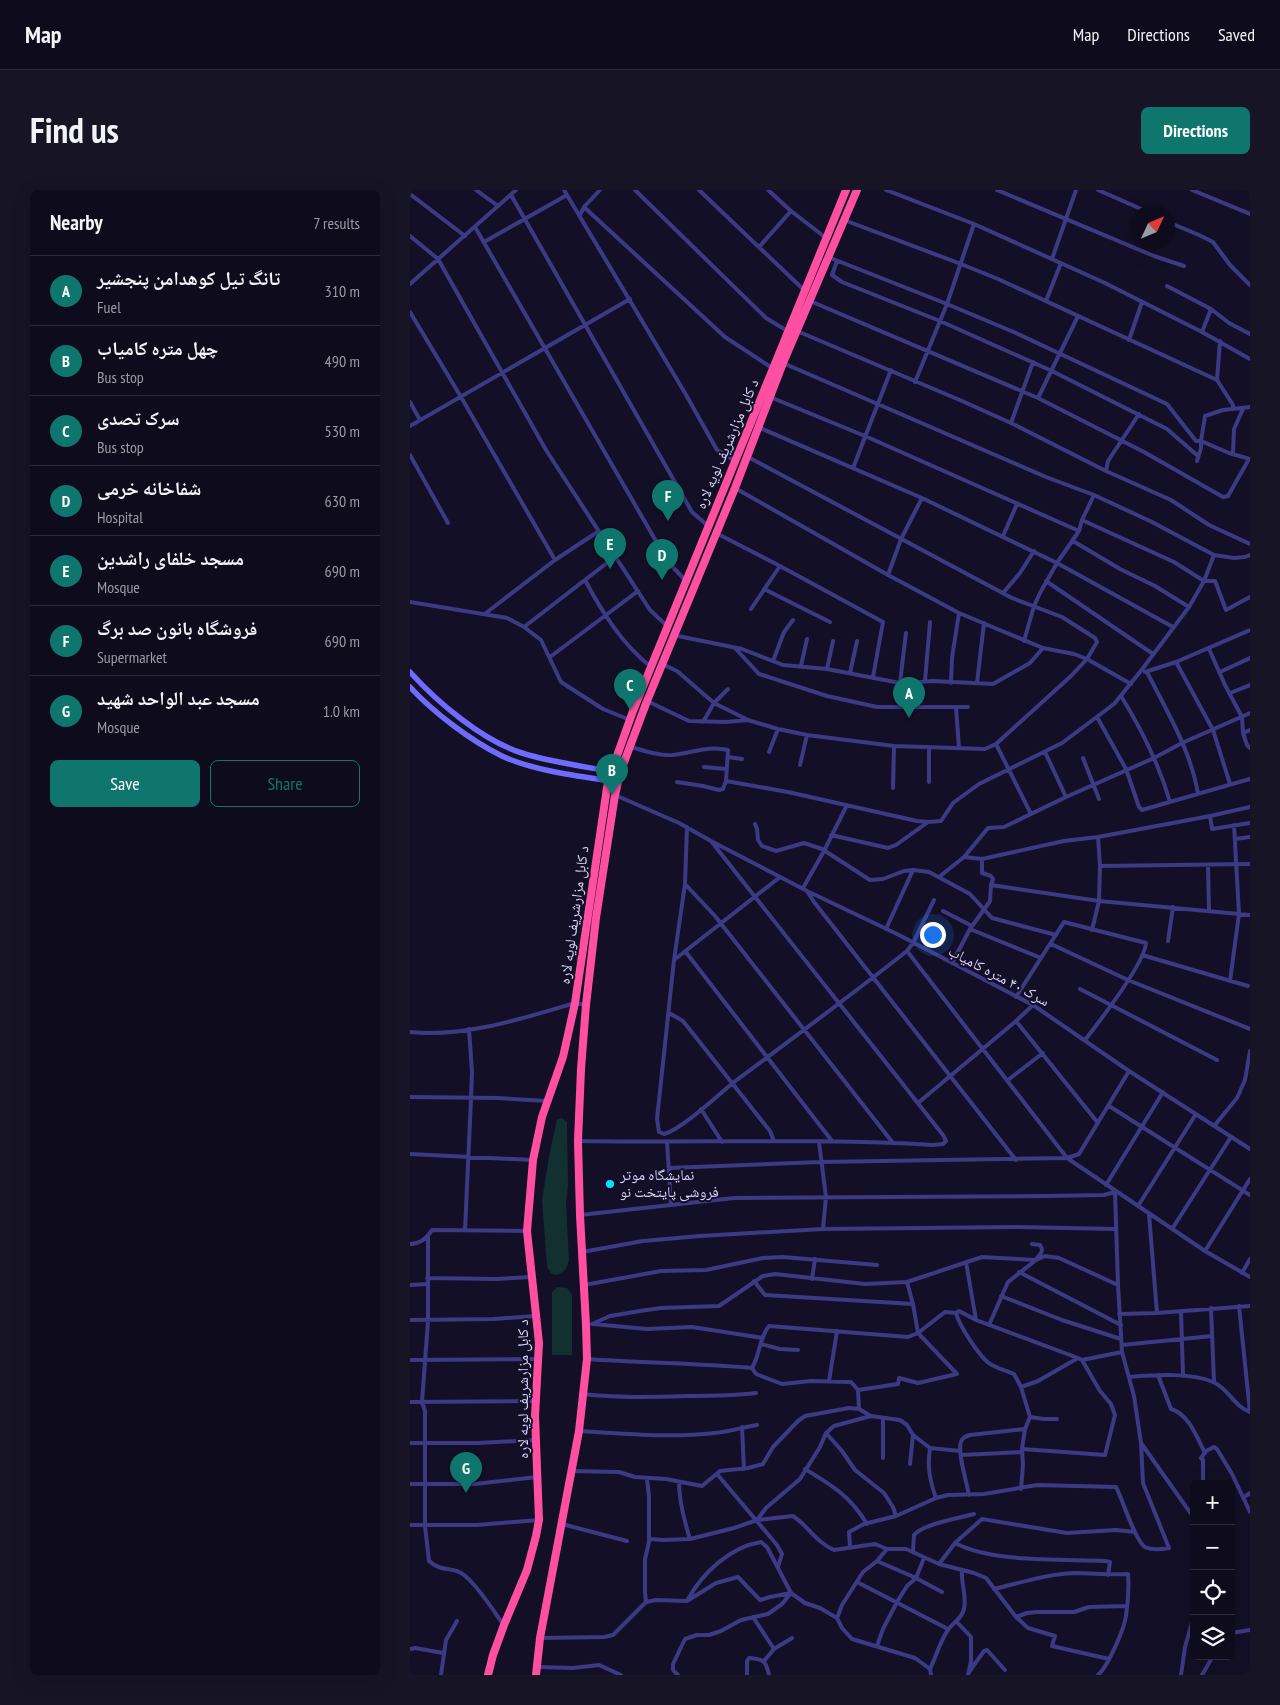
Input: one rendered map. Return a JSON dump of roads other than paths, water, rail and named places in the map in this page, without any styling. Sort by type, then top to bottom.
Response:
[{"type":"highway","name":"د کابل مزارشریف لویه لاره","points":[[488,1675],[504,1625],[528,1570],[539,1520],[536,1402],[539,1359],[527,1231],[533,1160],[542,1117],[563,1057],[576,1003],[608,781],[630,720],[734,460],[774,368],[810,302],[857,190]]},
{"type":"highway","name":"د کابل مزارشریف لویه لاره","points":[[537,1671],[540,1638],[579,1431],[586,1359],[589,1324],[582,1252],[578,1141],[586,1005],[604,856],[615,795],[620,773],[631,748],[647,701],[783,363],[806,291],[844,191]]},
{"type":"main road","points":[[410,672],[423,687],[452,712],[506,747],[547,760],[620,773]]},
{"type":"main road","points":[[410,687],[446,720],[501,756],[519,763],[545,769],[618,782]]},
{"type":"street","points":[[476,190],[498,206]]},
{"type":"street","points":[[411,282],[516,190]]},
{"type":"street","points":[[564,190],[630,299],[717,450],[734,460]]},
{"type":"street","points":[[580,215],[584,207],[600,190]]},
{"type":"street","points":[[635,190],[766,318],[793,332],[891,370],[1011,423],[1106,471],[1171,500],[1209,525],[1250,544]]},
{"type":"street","points":[[698,190],[806,291]]},
{"type":"street","points":[[768,190],[791,211],[827,238]]},
{"type":"street","points":[[886,190],[974,224],[1061,263],[1220,341],[1250,359]]},
{"type":"street","points":[[997,190],[1154,256],[1184,266]]},
{"type":"street","points":[[1052,259],[1076,190]]},
{"type":"street","points":[[1098,190],[1132,205]]},
{"type":"street","points":[[1192,190],[1250,214]]},
{"type":"street","points":[[410,194],[465,236]]},
{"type":"street","points":[[512,195],[692,512],[708,526]]},
{"type":"street","points":[[484,242],[567,195]]},
{"type":"street","points":[[584,207],[725,337],[774,368]]},
{"type":"street","points":[[759,247],[791,211]]},
{"type":"street","points":[[844,220],[961,264],[1217,380],[1233,405],[1233,409]]},
{"type":"street","points":[[915,382],[947,304],[974,224]]},
{"type":"street","points":[[1175,225],[1213,242],[1230,266],[1250,285]]},
{"type":"street","points":[[475,227],[668,562],[686,581]]},
{"type":"street","points":[[410,236],[438,259],[546,450],[650,610],[668,627]]},
{"type":"street","points":[[810,302],[1022,390],[1121,440],[1223,497],[1228,496],[1250,459],[1201,441],[1196,441],[1168,404],[947,304],[828,257]]},
{"type":"street","points":[[837,261],[832,275],[842,282],[1052,371],[1167,429],[1198,456]]},
{"type":"street","points":[[1046,301],[1061,263]]},
{"type":"street","points":[[1167,286],[1250,334]]},
{"type":"street","points":[[410,426],[630,299]]},
{"type":"street","points":[[1128,340],[1142,302]]},
{"type":"street","points":[[1202,332],[1211,310]]},
{"type":"street","points":[[410,312],[555,560]]},
{"type":"street","points":[[1038,398],[1078,316]]},
{"type":"street","points":[[1217,380],[1220,341]]},
{"type":"street","points":[[1011,423],[1033,362]]},
{"type":"street","points":[[783,363],[1046,477],[1094,495],[1152,522],[1214,555],[1234,558],[1245,558],[1250,555]]},
{"type":"street","points":[[853,468],[891,370]]},
{"type":"street","points":[[770,397],[865,436],[1079,531]]},
{"type":"street","points":[[410,402],[420,420]]},
{"type":"street","points":[[1197,462],[1202,446],[1205,416],[1222,410],[1250,408]]},
{"type":"street","points":[[1233,454],[1234,429],[1243,409]]},
{"type":"street","points":[[1106,471],[1108,461],[1139,414]]},
{"type":"street","points":[[758,427],[922,498],[1057,562],[1173,627]]},
{"type":"street","points":[[410,455],[448,523]]},
{"type":"street","points":[[662,664],[677,671],[714,703],[748,720],[778,729],[894,746],[985,748],[996,744],[1071,676],[1087,659],[1097,642],[1095,638],[1062,617],[1003,593],[900,540],[746,456]]},
{"type":"street","points":[[734,488],[888,575],[960,613],[1043,648],[1074,654],[1087,659],[1131,684]]},
{"type":"street","points":[[1024,641],[1034,606],[1057,562],[1079,531],[1094,495]]},
{"type":"street","points":[[888,575],[900,540],[922,498]]},
{"type":"street","points":[[1002,536],[1017,504]]},
{"type":"street","points":[[1082,520],[1174,562],[1204,581],[1215,581],[1226,610],[1250,597]]},
{"type":"street","points":[[486,613],[555,560],[599,531]]},
{"type":"street","points":[[716,533],[883,622],[873,677]]},
{"type":"street","points":[[1073,541],[1189,607]]},
{"type":"street","points":[[1003,593],[1020,573],[1034,551]]},
{"type":"street","points":[[726,781],[788,792],[928,822],[941,821],[954,803],[979,784],[1062,743],[1121,696],[1189,607],[1204,581],[1214,555]]},
{"type":"street","points":[[524,627],[616,556]]},
{"type":"street","points":[[751,609],[780,566]]},
{"type":"street","points":[[585,580],[605,616],[639,658],[651,668]]},
{"type":"street","points":[[1046,581],[1153,654]]},
{"type":"street","points":[[764,589],[830,622]]},
{"type":"street","points":[[550,657],[638,591]]},
{"type":"street","points":[[410,602],[486,613],[507,618],[524,627],[541,640],[561,682],[603,709],[630,720]]},
{"type":"street","points":[[951,683],[952,658],[960,613]]},
{"type":"street","points":[[773,661],[784,632],[794,620]]},
{"type":"street","points":[[925,681],[930,622]]},
{"type":"street","points":[[977,683],[984,623]]},
{"type":"street","points":[[1140,672],[1147,672],[1176,662],[1250,630]]},
{"type":"street","points":[[900,683],[906,633]]},
{"type":"street","points":[[673,635],[742,648],[783,665],[828,669],[900,683],[925,681],[993,684],[1030,663],[1043,648]]},
{"type":"street","points":[[801,666],[807,639]]},
{"type":"street","points":[[828,669],[833,641]]},
{"type":"street","points":[[850,673],[856,641]]},
{"type":"street","points":[[735,648],[759,674],[827,696],[877,707],[968,707]]},
{"type":"street","points":[[1209,649],[1242,717],[1243,733],[1250,748]]},
{"type":"street","points":[[1220,672],[1250,658]]},
{"type":"street","points":[[1176,662],[1213,730],[1230,784]]},
{"type":"street","points":[[1147,672],[1195,774],[1198,794]]},
{"type":"street","points":[[1230,693],[1250,685]]},
{"type":"street","points":[[703,722],[714,703],[728,689]]},
{"type":"street","points":[[1121,696],[1139,724],[1163,776],[1170,802]]},
{"type":"street","points":[[647,701],[689,721],[738,722],[748,720]]},
{"type":"street","points":[[956,707],[959,748]]},
{"type":"street","points":[[939,877],[964,857],[988,828],[1004,827],[1250,713]]},
{"type":"street","points":[[1097,717],[1126,770],[1139,807],[1142,810],[1250,779]]},
{"type":"street","points":[[769,752],[778,729]]},
{"type":"street","points":[[1243,733],[1250,730]]},
{"type":"street","points":[[800,765],[807,734]]},
{"type":"street","points":[[996,744],[1031,814]]},
{"type":"street","points":[[893,788],[894,746]]},
{"type":"street","points":[[631,748],[658,755],[674,755],[692,750],[711,748],[726,749],[729,752],[726,781],[723,790],[677,782]]},
{"type":"street","points":[[929,748],[929,782]]},
{"type":"street","points":[[1045,752],[1066,797]]},
{"type":"street","points":[[728,757],[742,759]]},
{"type":"street","points":[[1083,758],[1099,799]]},
{"type":"street","points":[[704,768],[726,769]]},
{"type":"street","name":"سرک ۴۰ متره کامیاب","points":[[615,795],[640,804],[687,827],[807,891],[886,929],[1033,1005],[1129,1071],[1250,1149]]},
{"type":"street","points":[[803,888],[847,805]]},
{"type":"street","points":[[964,857],[982,859],[1064,841],[1098,837],[1250,807]]},
{"type":"street","points":[[1210,816],[1212,829],[1250,823]]},
{"type":"street","points":[[831,835],[888,848],[896,845],[928,822]]},
{"type":"street","points":[[755,824],[758,840],[762,846],[776,850],[804,843],[824,851],[870,880],[883,880],[898,872],[913,870],[929,872],[970,894],[992,918],[1056,935]]},
{"type":"street","points":[[1230,981],[1239,914],[1234,825]]},
{"type":"street","points":[[656,1142],[659,1132],[657,1119],[674,960],[685,884],[687,827]]},
{"type":"street","points":[[1092,930],[1099,901],[1100,866],[1098,837]]},
{"type":"street","points":[[1235,839],[1250,838]]},
{"type":"street","points":[[578,1141],[832,1141],[943,1144],[946,1140],[711,841]]},
{"type":"street","points":[[952,963],[971,927],[990,901],[993,879],[991,876],[982,874],[982,859]]},
{"type":"street","points":[[1100,866],[1250,864]]},
{"type":"street","points":[[1208,865],[1209,910]]},
{"type":"street","points":[[886,929],[913,870]]},
{"type":"street","points":[[674,960],[781,876]]},
{"type":"street","points":[[685,884],[720,924],[893,1143]]},
{"type":"street","points":[[991,885],[1099,901],[1250,915]]},
{"type":"street","points":[[807,891],[1016,1160]]},
{"type":"street","points":[[659,1132],[668,1133],[701,1109],[907,951],[913,943],[934,900]]},
{"type":"street","points":[[1168,941],[1173,907]]},
{"type":"street","points":[[943,910],[971,927],[1041,958]]},
{"type":"street","points":[[1016,997],[1064,922],[1146,943],[1142,955],[1128,980],[1085,1040]]},
{"type":"street","points":[[1051,944],[1128,980],[1250,1029]]},
{"type":"street","points":[[907,951],[1068,1158],[1115,1192],[1250,1278]]},
{"type":"street","points":[[685,952],[832,1141]]},
{"type":"street","points":[[1142,955],[1248,986]]},
{"type":"street","points":[[1080,989],[1217,1060]]},
{"type":"street","points":[[410,1032],[429,1034],[503,1024],[576,1003],[586,1005]]},
{"type":"street","points":[[918,1103],[952,1077],[1033,1005]]},
{"type":"street","points":[[669,1012],[683,1021],[770,1131],[774,1141]]},
{"type":"street","points":[[1016,1022],[1043,1053],[1098,1124]]},
{"type":"street","points":[[465,1230],[472,1072],[469,1029]]},
{"type":"street","points":[[1214,1126],[1237,1098],[1245,1080],[1250,1051]]},
{"type":"street","points":[[1008,1080],[1043,1053]]},
{"type":"street","points":[[669,1168],[821,1162],[1068,1158],[1080,1154],[1129,1071]]},
{"type":"street","points":[[1106,1185],[1163,1092]]},
{"type":"street","points":[[410,1097],[497,1098],[547,1101]]},
{"type":"street","points":[[1109,1106],[1250,1195]]},
{"type":"street","points":[[701,1109],[722,1142]]},
{"type":"street","points":[[1138,1206],[1196,1114]]},
{"type":"street","points":[[1172,1229],[1230,1137]]},
{"type":"street","points":[[667,1142],[671,1204]]},
{"type":"street","points":[[819,1142],[826,1197],[824,1228]]},
{"type":"street","points":[[410,1154],[533,1160]]},
{"type":"street","points":[[1205,1251],[1250,1179]]},
{"type":"street","points":[[580,1215],[734,1198],[1075,1196],[1104,1195],[1115,1192]]},
{"type":"street","points":[[850,1547],[849,1532],[867,1524],[896,1516],[936,1498],[948,1495],[969,1495],[1020,1489],[1037,1485],[1116,1487],[1143,1546],[1147,1548],[1169,1548],[1143,1483],[1142,1443],[1134,1396],[1122,1352],[1115,1192]]},
{"type":"street","points":[[1149,1214],[1157,1313]]},
{"type":"street","points":[[582,1252],[643,1241],[824,1228],[1017,1227],[1116,1229]]},
{"type":"street","points":[[410,1244],[414,1244],[428,1236],[432,1230],[527,1231]]},
{"type":"street","points":[[428,1236],[428,1321],[422,1402],[425,1411],[425,1526],[429,1561],[436,1568],[464,1575],[504,1625]]},
{"type":"street","points":[[1032,1244],[1040,1245],[1042,1248],[1042,1252],[1036,1260]]},
{"type":"street","points":[[990,1325],[1008,1282],[1036,1260],[1046,1256],[1059,1258],[1118,1285]]},
{"type":"street","points":[[584,1285],[661,1271],[706,1270],[763,1258],[783,1257],[877,1265]]},
{"type":"street","points":[[589,1324],[610,1316],[661,1308],[719,1306],[754,1281],[763,1276],[775,1274],[865,1284],[907,1282],[982,1257],[1036,1260]]},
{"type":"street","points":[[812,1279],[815,1259]]},
{"type":"street","points":[[1242,1273],[1250,1259]]},
{"type":"street","points":[[966,1262],[976,1320]]},
{"type":"street","points":[[1019,1272],[1121,1325]]},
{"type":"street","points":[[427,1278],[496,1279],[532,1277]]},
{"type":"street","points":[[754,1281],[765,1295],[913,1304]]},
{"type":"street","points":[[858,1390],[898,1384],[900,1378],[918,1383],[957,1374],[918,1333],[907,1282]]},
{"type":"street","points":[[410,1285],[428,1284]]},
{"type":"street","points":[[1001,1296],[1062,1320],[1121,1339]]},
{"type":"street","points":[[1129,1377],[1183,1376],[1214,1382],[1228,1392],[1242,1409],[1250,1412],[1239,1306]]},
{"type":"street","points":[[1119,1314],[1250,1306]]},
{"type":"street","points":[[1212,1308],[1214,1382]]},
{"type":"street","points":[[572,1471],[610,1471],[647,1479],[666,1479],[702,1486],[727,1469],[744,1469],[763,1464],[773,1447],[798,1421],[806,1416],[849,1408],[859,1408],[871,1416],[883,1419],[900,1420],[913,1435],[930,1448],[960,1452],[1022,1450],[1105,1455],[1115,1415],[1111,1404],[1100,1391],[1080,1359],[976,1320],[959,1311],[956,1313],[945,1312],[918,1333],[908,1337],[769,1326],[752,1368]]},
{"type":"street","points":[[1180,1311],[1183,1376]]},
{"type":"street","points":[[956,1313],[958,1323],[990,1365],[1014,1374],[1021,1387],[1030,1417],[1025,1429],[1022,1450],[1023,1465],[1020,1489]]},
{"type":"street","points":[[410,1320],[428,1321],[536,1316]]},
{"type":"street","points":[[589,1324],[647,1329],[692,1328],[763,1338]]},
{"type":"street","points":[[829,1381],[837,1332]]},
{"type":"street","points":[[1122,1345],[1212,1336]]},
{"type":"street","points":[[761,1344],[780,1349],[798,1350]]},
{"type":"street","points":[[1021,1387],[1038,1381],[1080,1359],[1122,1352]]},
{"type":"street","points":[[410,1360],[539,1359]]},
{"type":"street","points":[[586,1359],[653,1364],[707,1364],[752,1368]]},
{"type":"street","points":[[752,1368],[756,1374],[782,1384],[811,1381],[851,1382],[858,1390],[859,1408]]},
{"type":"street","points":[[1158,1375],[1171,1409],[1176,1410],[1186,1419],[1205,1453]]},
{"type":"street","points":[[582,1394],[602,1396],[729,1396],[756,1393]]},
{"type":"street","points":[[410,1402],[536,1402]]},
{"type":"street","points":[[757,1520],[766,1508],[800,1479],[820,1447],[826,1433],[834,1426],[871,1416]]},
{"type":"street","points":[[1030,1417],[1057,1419]]},
{"type":"street","points":[[883,1419],[883,1458]]},
{"type":"street","points":[[579,1431],[628,1435],[680,1435],[717,1433],[757,1425]]},
{"type":"street","points":[[742,1427],[744,1469]]},
{"type":"street","points":[[969,1495],[960,1452],[961,1442],[965,1437],[1025,1429]]},
{"type":"street","points":[[826,1433],[855,1470],[884,1493],[893,1507],[896,1516]]},
{"type":"street","points":[[910,1464],[913,1435]]},
{"type":"street","points":[[410,1443],[536,1440]]},
{"type":"street","points":[[1142,1443],[1190,1512]]},
{"type":"street","points":[[1203,1480],[1203,1460],[1201,1458],[1214,1447],[1218,1449],[1232,1474],[1250,1512]]},
{"type":"street","points":[[930,1448],[928,1468],[936,1498]]},
{"type":"street","points":[[805,1469],[837,1488],[852,1502],[867,1524]]},
{"type":"street","points":[[717,1474],[777,1545],[782,1554],[778,1567]]},
{"type":"street","points":[[410,1484],[474,1484],[538,1477]]},
{"type":"street","points":[[646,1602],[644,1592],[645,1558],[649,1539],[650,1496],[647,1479]]},
{"type":"street","points":[[679,1482],[679,1498],[690,1539]]},
{"type":"street","points":[[1243,1498],[1250,1493]]},
{"type":"street","points":[[913,1552],[914,1535],[917,1532],[974,1514]]},
{"type":"street","points":[[649,1539],[690,1539],[757,1520],[793,1516],[828,1547],[834,1550],[875,1544],[887,1549],[906,1549],[939,1564],[986,1578],[1016,1618],[1028,1628],[1055,1636],[1052,1646],[1109,1659]]},
{"type":"street","points":[[939,1564],[955,1543],[982,1519],[1067,1533],[1116,1530],[1135,1532]]},
{"type":"street","points":[[410,1526],[477,1525],[539,1520]]},
{"type":"street","points":[[562,1524],[627,1541]]},
{"type":"street","points":[[687,1601],[694,1586],[736,1549],[748,1544],[761,1542],[767,1547],[791,1593],[805,1603],[820,1608],[837,1618],[842,1628],[852,1638],[915,1658],[930,1669]]},
{"type":"street","points":[[955,1543],[994,1554],[1055,1560],[1067,1558],[1110,1562],[1108,1575]]},
{"type":"street","points":[[837,1618],[842,1605],[863,1572],[877,1561],[887,1549]]},
{"type":"street","points":[[877,1646],[883,1629],[897,1602],[907,1586],[916,1578],[924,1558]]},
{"type":"street","points":[[877,1561],[942,1592]]},
{"type":"street","points":[[931,1675],[930,1669],[948,1629],[961,1617],[965,1604],[961,1584],[962,1570]]},
{"type":"street","points":[[994,1589],[1050,1576],[1073,1573],[1128,1574],[1126,1618],[1109,1659],[1098,1675]]},
{"type":"street","points":[[540,1638],[604,1637],[613,1635],[646,1602],[656,1600],[687,1601],[716,1582],[738,1577],[760,1600],[791,1593]]},
{"type":"street","points":[[857,1582],[948,1629]]},
{"type":"street","points":[[678,1675],[673,1670],[673,1664],[685,1639],[721,1631],[741,1620],[758,1617],[775,1610],[791,1593]]},
{"type":"street","points":[[1016,1618],[1027,1613],[1067,1612],[1089,1607],[1127,1606]]},
{"type":"street","points":[[753,1617],[774,1649]]},
{"type":"street","points":[[441,1675],[446,1640],[457,1621]]},
{"type":"street","points":[[956,1621],[971,1637],[971,1660],[968,1674]]},
{"type":"street","points":[[1182,1675],[1185,1647],[1190,1629]]},
{"type":"street","points":[[1235,1632],[1250,1630]]},
{"type":"street","points":[[764,1661],[774,1649],[792,1638]]},
{"type":"street","points":[[410,1649],[415,1648],[443,1653]]},
{"type":"street","points":[[968,1674],[987,1650],[1005,1670]]},
{"type":"street","points":[[747,1675],[747,1661],[750,1658],[764,1661]]},
{"type":"street","points":[[1202,1675],[1211,1660]]},
{"type":"street","points":[[764,1661],[769,1675]]},
{"type":"street","points":[[537,1671],[599,1665],[621,1675]]},
{"type":"place","name":"فروشگاه بانون صد برگ","points":[[668,521]]},
{"type":"place","name":"مسجد خلفای راشدین","points":[[610,569]]},
{"type":"place","name":"شفاخانه خرمی","points":[[662,580]]},
{"type":"place","name":"سرک تصدی","points":[[630,710]]},
{"type":"place","name":"تانگ تیل کوهدامن پنجشیر","points":[[909,718]]},
{"type":"place","name":"چهل متره کامیاب","points":[[612,795]]},
{"type":"place","name":"نمایشگاه موتر فروشی پایتخت نو","points":[[610,1184]]},
{"type":"place","name":"مسجد عبد الواحد شهید","points":[[466,1493]]}]
